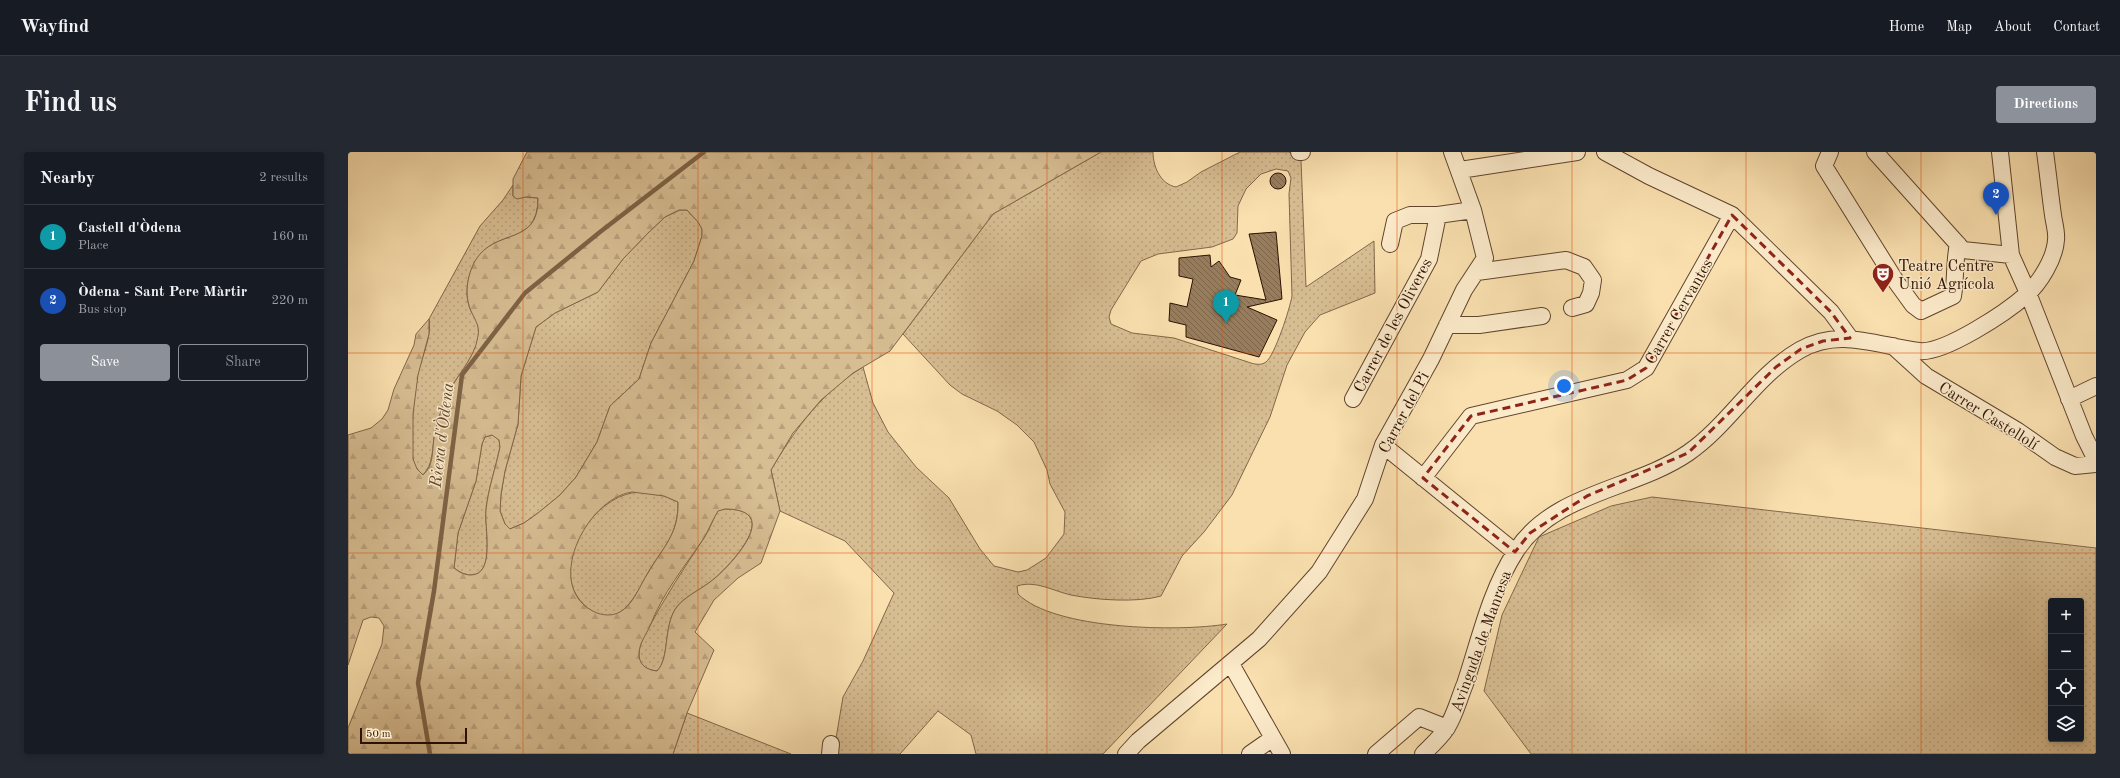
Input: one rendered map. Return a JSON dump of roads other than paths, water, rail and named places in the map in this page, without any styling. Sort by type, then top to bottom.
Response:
[{"type":"street","name":"Carrer del Pi","points":[[1126,754],[1138,741],[1259,639],[1319,572],[1365,499],[1383,445],[1464,290],[1485,258],[1473,210],[1460,170],[1452,152]]},
{"type":"street","points":[[1460,170],[1577,152]]},
{"type":"street","points":[[1605,152],[1650,176],[1732,215],[1831,312],[1850,338]]},
{"type":"street","points":[[1830,152],[1824,166],[1897,283],[1913,305],[1921,311],[1953,296],[1958,244]]},
{"type":"street","points":[[1875,152],[1963,250],[2011,255]]},
{"type":"street","points":[[2000,152],[2011,255],[2028,293],[2084,436],[2096,460]]},
{"type":"street","name":"Avinguda de Manresa","points":[[1423,754],[1447,728],[1458,703],[1489,607],[1515,552],[1530,533],[1587,496],[1657,469],[1688,453],[1708,436],[1776,367],[1801,349],[1823,341],[1850,338],[1922,351],[1949,343],[1995,318],[2028,293],[2052,256],[2056,240],[2045,152]]},
{"type":"street","points":[[1390,244],[1394,221],[1410,216],[1473,210]]},
{"type":"street","name":"Carrer de les Oliveres","points":[[1354,400],[1429,259],[1438,214]]},
{"type":"street","name":"Carrer Cervantes","points":[[1423,478],[1471,416],[1627,380],[1646,368],[1732,215]]},
{"type":"street","points":[[1477,272],[1566,260],[1584,267],[1593,280],[1591,293],[1586,304],[1572,308]]},
{"type":"street","points":[[1447,325],[1479,325],[1542,316]]},
{"type":"street","name":"Carrer Castellolí","points":[[1892,345],[1926,376],[2018,431],[2055,457],[2074,466],[2096,464]]},
{"type":"street","points":[[2069,398],[2096,386]]},
{"type":"street","points":[[1383,445],[1515,552]]},
{"type":"street","points":[[1230,664],[1282,754]]},
{"type":"street","points":[[1376,754],[1419,717],[1447,728]]},
{"type":"street","points":[[1250,754],[1273,738]]},
{"type":"waterway","name":"Riera d'Òdena","points":[[430,754],[418,683],[434,591],[462,375],[525,293],[600,232],[704,152]]},
{"type":"place","name":"Òdena - Sant Pere Màrtir","points":[[1996,215]]},
{"type":"place","name":"Teatre Centre Unió Agrícola","points":[[1883,294]]},
{"type":"place","name":"Castell d'Òdena","points":[[1226,323]]}]
